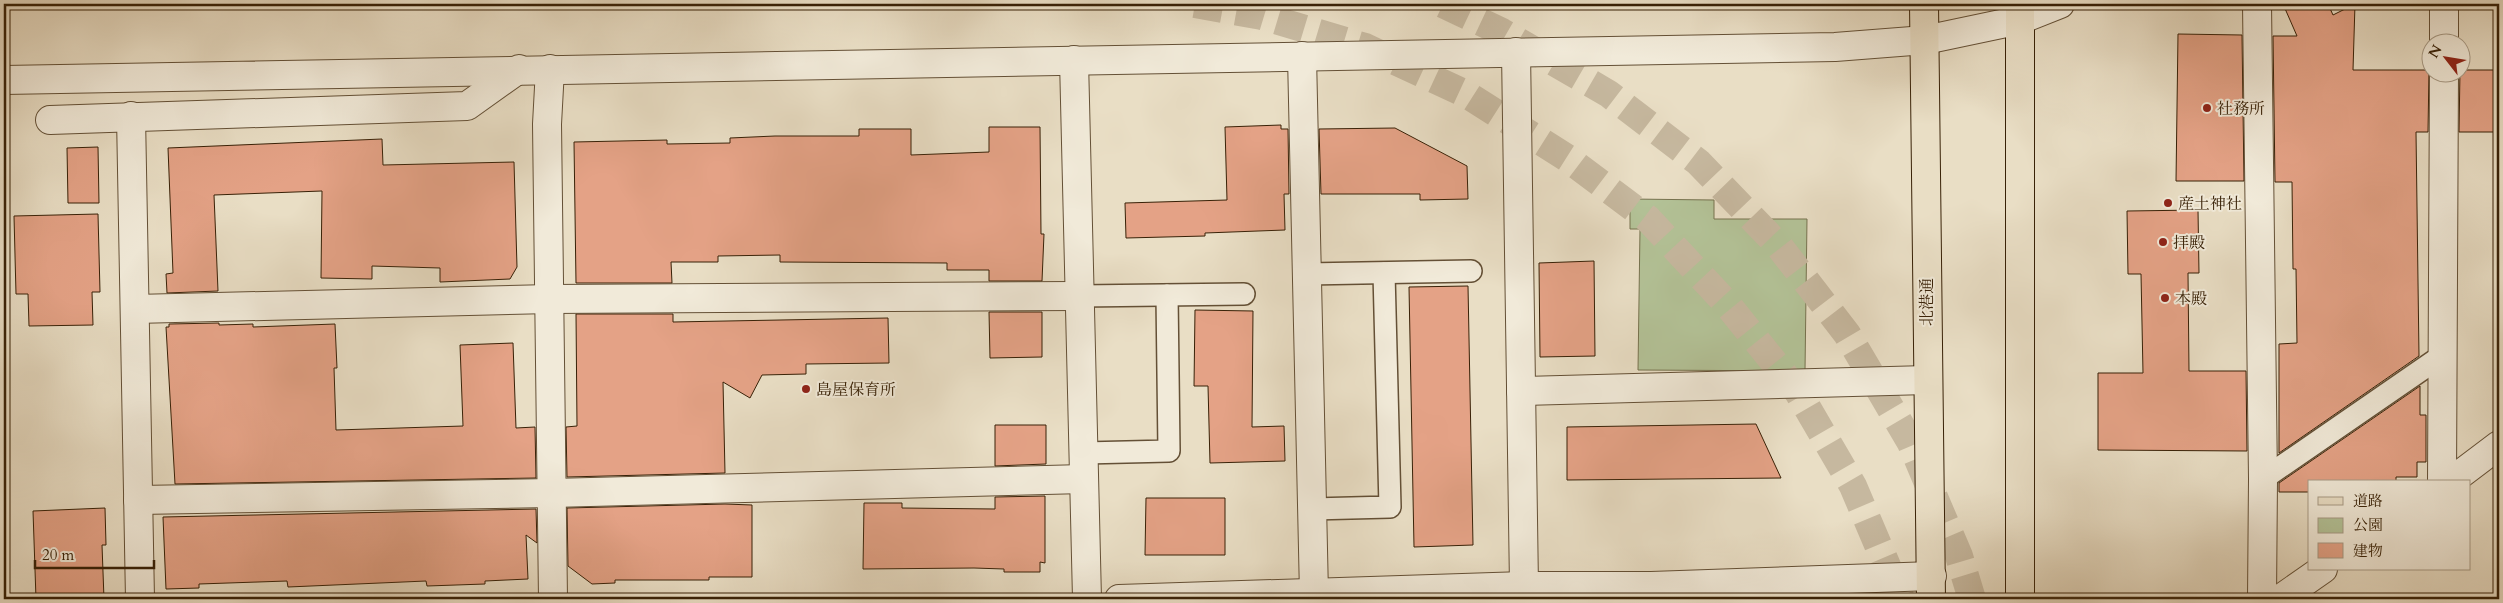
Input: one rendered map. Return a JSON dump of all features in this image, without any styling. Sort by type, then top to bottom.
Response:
[{"type":"main road","name":"北港通","points":[[1924,4],[1927,380],[1931,588]]},
{"type":"main road","points":[[2020,12],[2020,599]]},
{"type":"street","points":[[4,80],[518,69],[1835,47],[1925,40],[2020,12],[2060,4]]},
{"type":"street","points":[[2258,4],[2263,479],[2262,599]]},
{"type":"street","points":[[2444,4],[2444,32]]},
{"type":"street","points":[[1516,52],[1524,586]]},
{"type":"street","points":[[1302,56],[1314,594]]},
{"type":"street","points":[[1074,60],[1087,599]]},
{"type":"street","points":[[50,120],[467,106],[518,69]]},
{"type":"street","points":[[550,69],[547,124],[553,599]]},
{"type":"street","points":[[2442,480],[2444,82]]},
{"type":"street","points":[[131,116],[140,599]]},
{"type":"street","points":[[134,309],[550,299],[1080,296]]},
{"type":"street","points":[[1521,391],[1927,380]]},
{"type":"street","points":[[2453,480],[2499,444]]},
{"type":"street","points":[[138,500],[552,493],[1084,466]]},
{"type":"street","points":[[2280,599],[2323,570]]},
{"type":"street","points":[[1119,599],[1524,586],[1651,593],[1931,588]]},
{"type":"lane","points":[[1307,274],[1470,271]]},
{"type":"lane","points":[[1312,509],[1390,507],[1384,273]]},
{"type":"lane","points":[[1080,296],[1244,294]]},
{"type":"lane","points":[[1084,466],[1169,451],[1167,295]]},
{"type":"lane","points":[[2263,479],[2443,355]]},
{"type":"green space","points":[[1630,199],[1714,200],[1714,219],[1807,219],[1805,371],[1638,370],[1640,229],[1630,229]]},
{"type":"building","points":[[2283,4],[2328,4],[2333,15],[2355,4],[2353,70],[2420,70],[2420,82],[2429,82],[2428,132],[2416,132],[2419,356],[2279,453],[2279,344],[2297,343],[2296,269],[2293,269],[2292,182],[2275,182],[2273,36],[2297,36]]},
{"type":"building","name":"社務所","points":[[2178,34],[2242,35],[2244,181],[2176,181]]},
{"type":"building","points":[[2470,70],[2499,70],[2499,132],[2459,132],[2460,82],[2470,82]]},
{"type":"building","points":[[1281,125],[1281,129],[1288,129],[1289,194],[1284,194],[1285,230],[1205,233],[1205,236],[1126,238],[1125,203],[1227,200],[1225,127]]},
{"type":"building","points":[[989,127],[1040,127],[1041,234],[1044,234],[1042,281],[989,281],[989,270],[947,270],[947,263],[780,262],[780,255],[718,256],[718,262],[671,262],[672,283],[576,283],[574,142],[667,140],[667,144],[730,143],[730,138],[859,136],[859,129],[911,129],[911,155],[989,152]]},
{"type":"building","points":[[1395,128],[1467,166],[1468,199],[1420,200],[1420,194],[1321,194],[1319,129]]},
{"type":"building","points":[[382,139],[383,165],[514,162],[517,267],[510,279],[440,282],[440,268],[372,266],[372,279],[321,278],[322,191],[214,195],[218,291],[167,293],[166,274],[173,273],[168,148]]},
{"type":"building","points":[[98,147],[99,203],[68,203],[67,148]]},
{"type":"building","points":[[2198,210],[2199,273],[2188,273],[2189,371],[2246,371],[2247,451],[2098,450],[2098,373],[2143,373],[2141,274],[2128,274],[2127,211]]},
{"type":"building","points":[[98,214],[100,292],[92,292],[93,325],[29,326],[28,294],[16,294],[14,216]]},
{"type":"building","points":[[1594,261],[1595,356],[1540,357],[1539,263]]},
{"type":"building","points":[[1468,286],[1473,545],[1414,547],[1409,287]]},
{"type":"building","points":[[1195,310],[1253,311],[1252,427],[1284,426],[1285,461],[1210,463],[1208,386],[1194,386]]},
{"type":"building","points":[[989,312],[1042,312],[1042,357],[990,358]]},
{"type":"building","points":[[576,314],[673,314],[673,322],[888,318],[889,363],[806,364],[806,374],[762,375],[750,398],[723,382],[725,473],[567,477],[566,427],[577,426]]},
{"type":"building","points":[[219,323],[219,325],[253,324],[253,327],[335,324],[337,368],[334,368],[336,430],[463,426],[460,345],[513,343],[516,428],[535,427],[536,478],[175,484],[166,327],[169,327],[169,324]]},
{"type":"building","points":[[2420,386],[2420,415],[2426,415],[2426,462],[2417,462],[2417,477],[2396,477],[2396,480],[2308,480],[2308,492],[2279,492],[2279,483]]},
{"type":"building","points":[[1756,424],[1781,478],[1567,480],[1567,427]]},
{"type":"building","points":[[995,425],[1046,425],[1046,464],[995,466]]},
{"type":"building","points":[[1045,496],[1045,563],[1040,562],[1040,572],[1004,572],[1004,569],[974,568],[863,569],[864,503],[902,503],[902,508],[995,509],[995,497]]},
{"type":"building","points":[[1146,498],[1225,498],[1225,555],[1145,555]]},
{"type":"building","points":[[752,505],[752,577],[709,577],[709,580],[615,580],[615,583],[592,584],[568,566],[567,508]]},
{"type":"building","points":[[105,508],[106,545],[102,545],[104,599],[36,599],[33,511]]},
{"type":"building","points":[[536,509],[537,543],[526,535],[528,579],[485,581],[485,584],[427,586],[426,581],[288,587],[287,581],[199,584],[199,588],[166,589],[163,517]]},
{"type":"tunnel","points":[[1195,4],[1262,16],[1365,47],[1466,94],[1567,158],[1648,219],[1727,304],[1798,392],[1853,486],[1901,599]]},
{"type":"tunnel","points":[[1443,4],[1502,32],[1609,94],[1698,162],[1779,246],[1847,334],[1911,443],[1959,556],[1972,599]]},
{"type":"place","name":"社務所","points":[[2207,108]]},
{"type":"place","name":"産土神社","points":[[2168,203]]},
{"type":"place","name":"拝殿","points":[[2163,242]]},
{"type":"place","name":"本殿","points":[[2165,298]]},
{"type":"place","name":"島屋保育所","points":[[806,389]]}]
